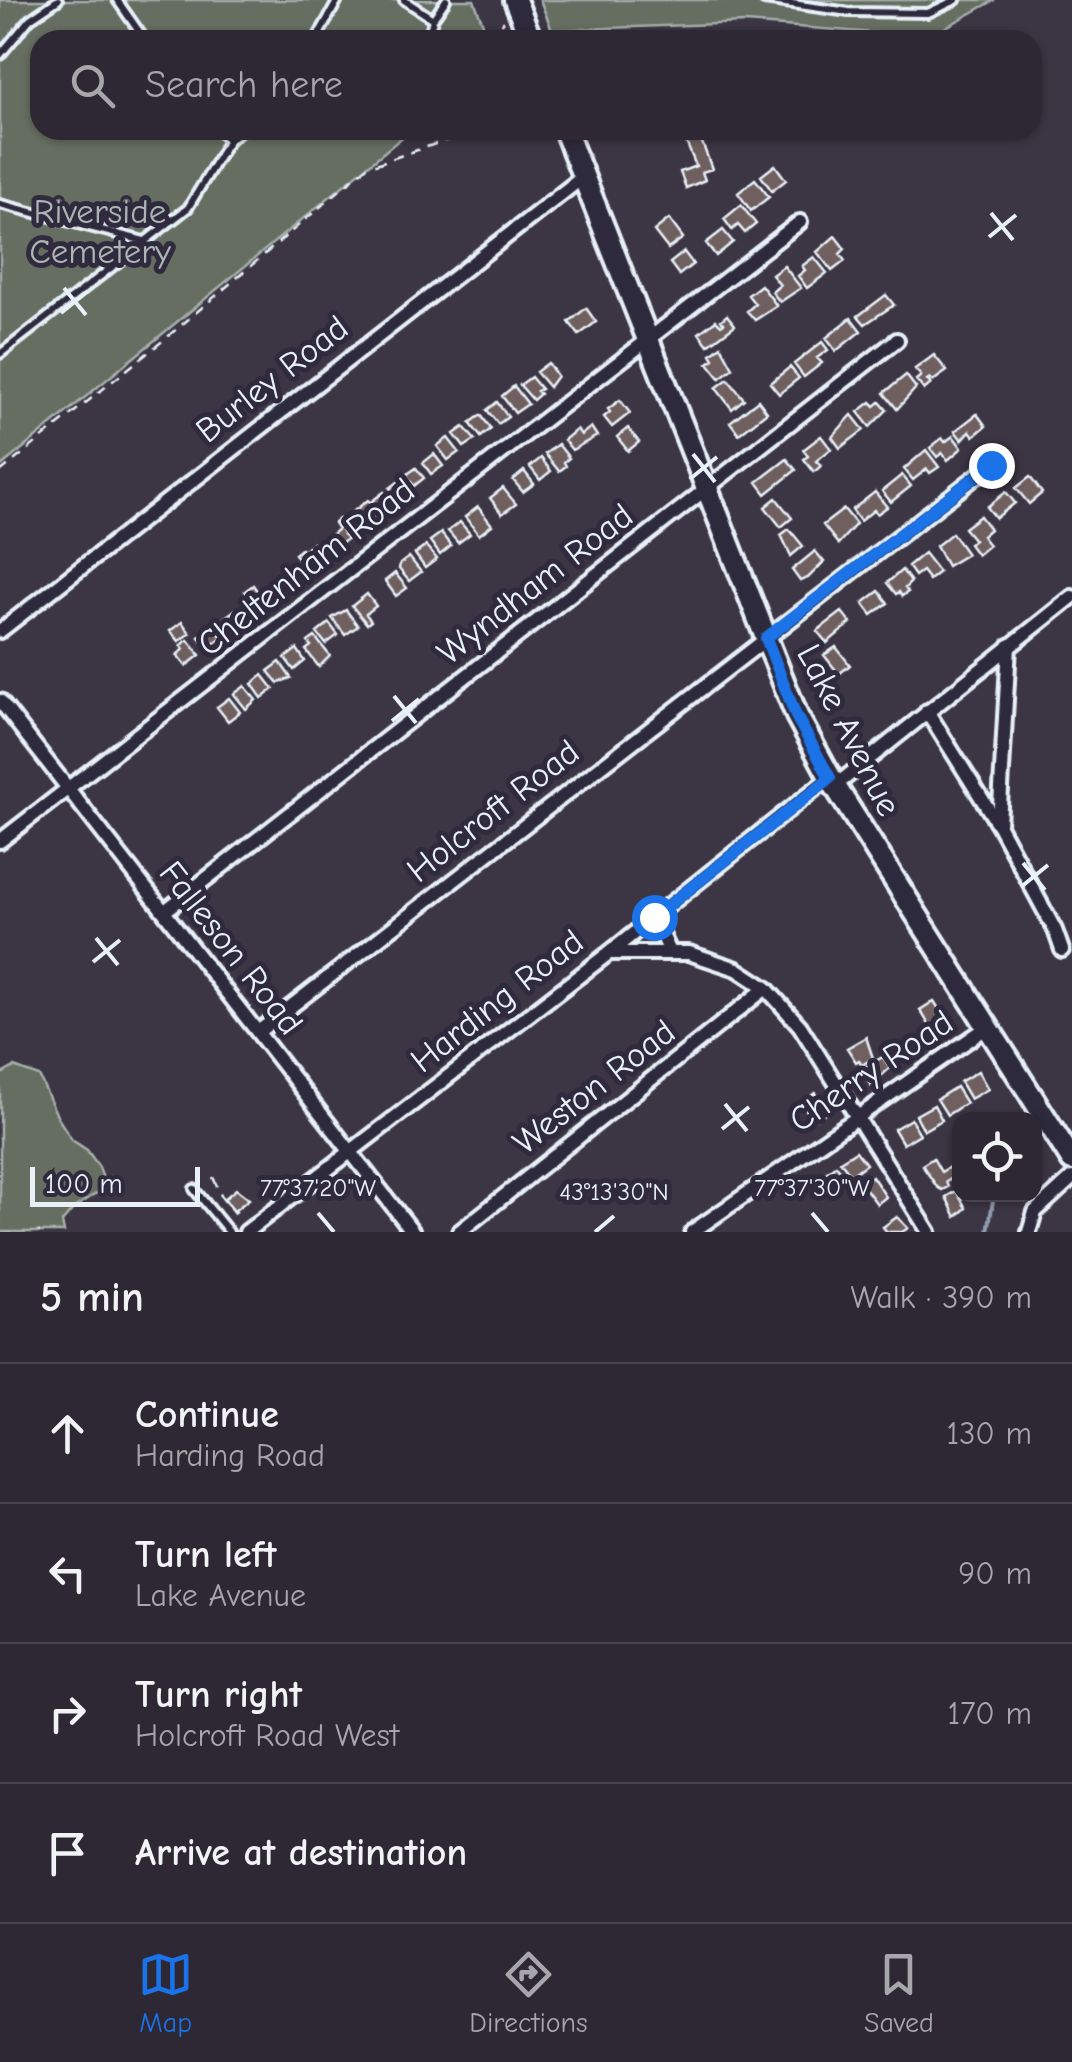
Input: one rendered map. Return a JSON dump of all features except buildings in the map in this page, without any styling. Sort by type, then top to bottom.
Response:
[{"type":"main road","points":[[515,0],[526,30]]},
{"type":"main road","name":"Lake Avenue","points":[[569,140],[796,716],[832,782],[1072,1160]]},
{"type":"street","name":"Burley Road","points":[[0,631],[583,177]]},
{"type":"street","name":"Cheltenham Road","points":[[0,842],[800,222]]},
{"type":"street","name":"Wyndham Road","points":[[165,911],[897,340]]},
{"type":"street","name":"Holcroft Road","points":[[258,1032],[991,465]]},
{"type":"street","name":"Harding Road","points":[[245,1226],[351,1152],[1072,596]]},
{"type":"street","points":[[999,826],[1009,646]]},
{"type":"street","name":"Falleson Road","points":[[0,701],[414,1232]]},
{"type":"street","points":[[927,711],[999,826],[1062,950]]},
{"type":"street","points":[[654,917],[670,952]]},
{"type":"street","points":[[610,952],[670,952],[720,962],[766,988],[800,1026],[929,1232]]},
{"type":"street","name":"Weston Road","points":[[459,1232],[766,988]]},
{"type":"street","name":"Cherry Road","points":[[692,1232],[986,1028]]},
{"type":"street","points":[[1028,1232],[1035,1212],[1072,1178]]},
{"type":"lane","points":[[0,55],[30,19],[58,0]]},
{"type":"lane","points":[[117,0],[138,30]]},
{"type":"lane","points":[[322,30],[338,0]]},
{"type":"lane","points":[[404,0],[433,19]]},
{"type":"lane","points":[[430,30],[446,0]]},
{"type":"lane","points":[[764,0],[812,3],[849,12],[928,12],[956,0]]},
{"type":"lane","points":[[0,354],[188,208],[228,140]]},
{"type":"lane","points":[[0,204],[145,242]]},
{"type":"lane","points":[[194,1189],[229,1232]]},
{"type":"path","points":[[497,30],[505,20]]},
{"type":"path","points":[[0,472],[165,339],[367,167],[447,140]]},
{"type":"path","points":[[213,1178],[222,1198],[234,1213],[236,1210],[245,1226]]},
{"type":"green space","name":"Riverside Cemetery","points":[[0,0],[474,0],[485,30],[30,30],[30,140],[399,140],[0,467]]},
{"type":"green space","points":[[540,0],[995,0],[941,30],[836,30],[745,23],[552,30]]},
{"type":"green space","points":[[14,1067],[39,1076],[58,1118],[72,1140],[87,1150],[99,1167],[106,1187],[74,1208],[62,1222],[64,1232],[0,1232],[0,1075]]},
{"type":"waterway","points":[[988,1232],[993,1202]]},
{"type":"route","points":[[654,917],[830,778],[796,716],[766,638],[991,465]]}]
